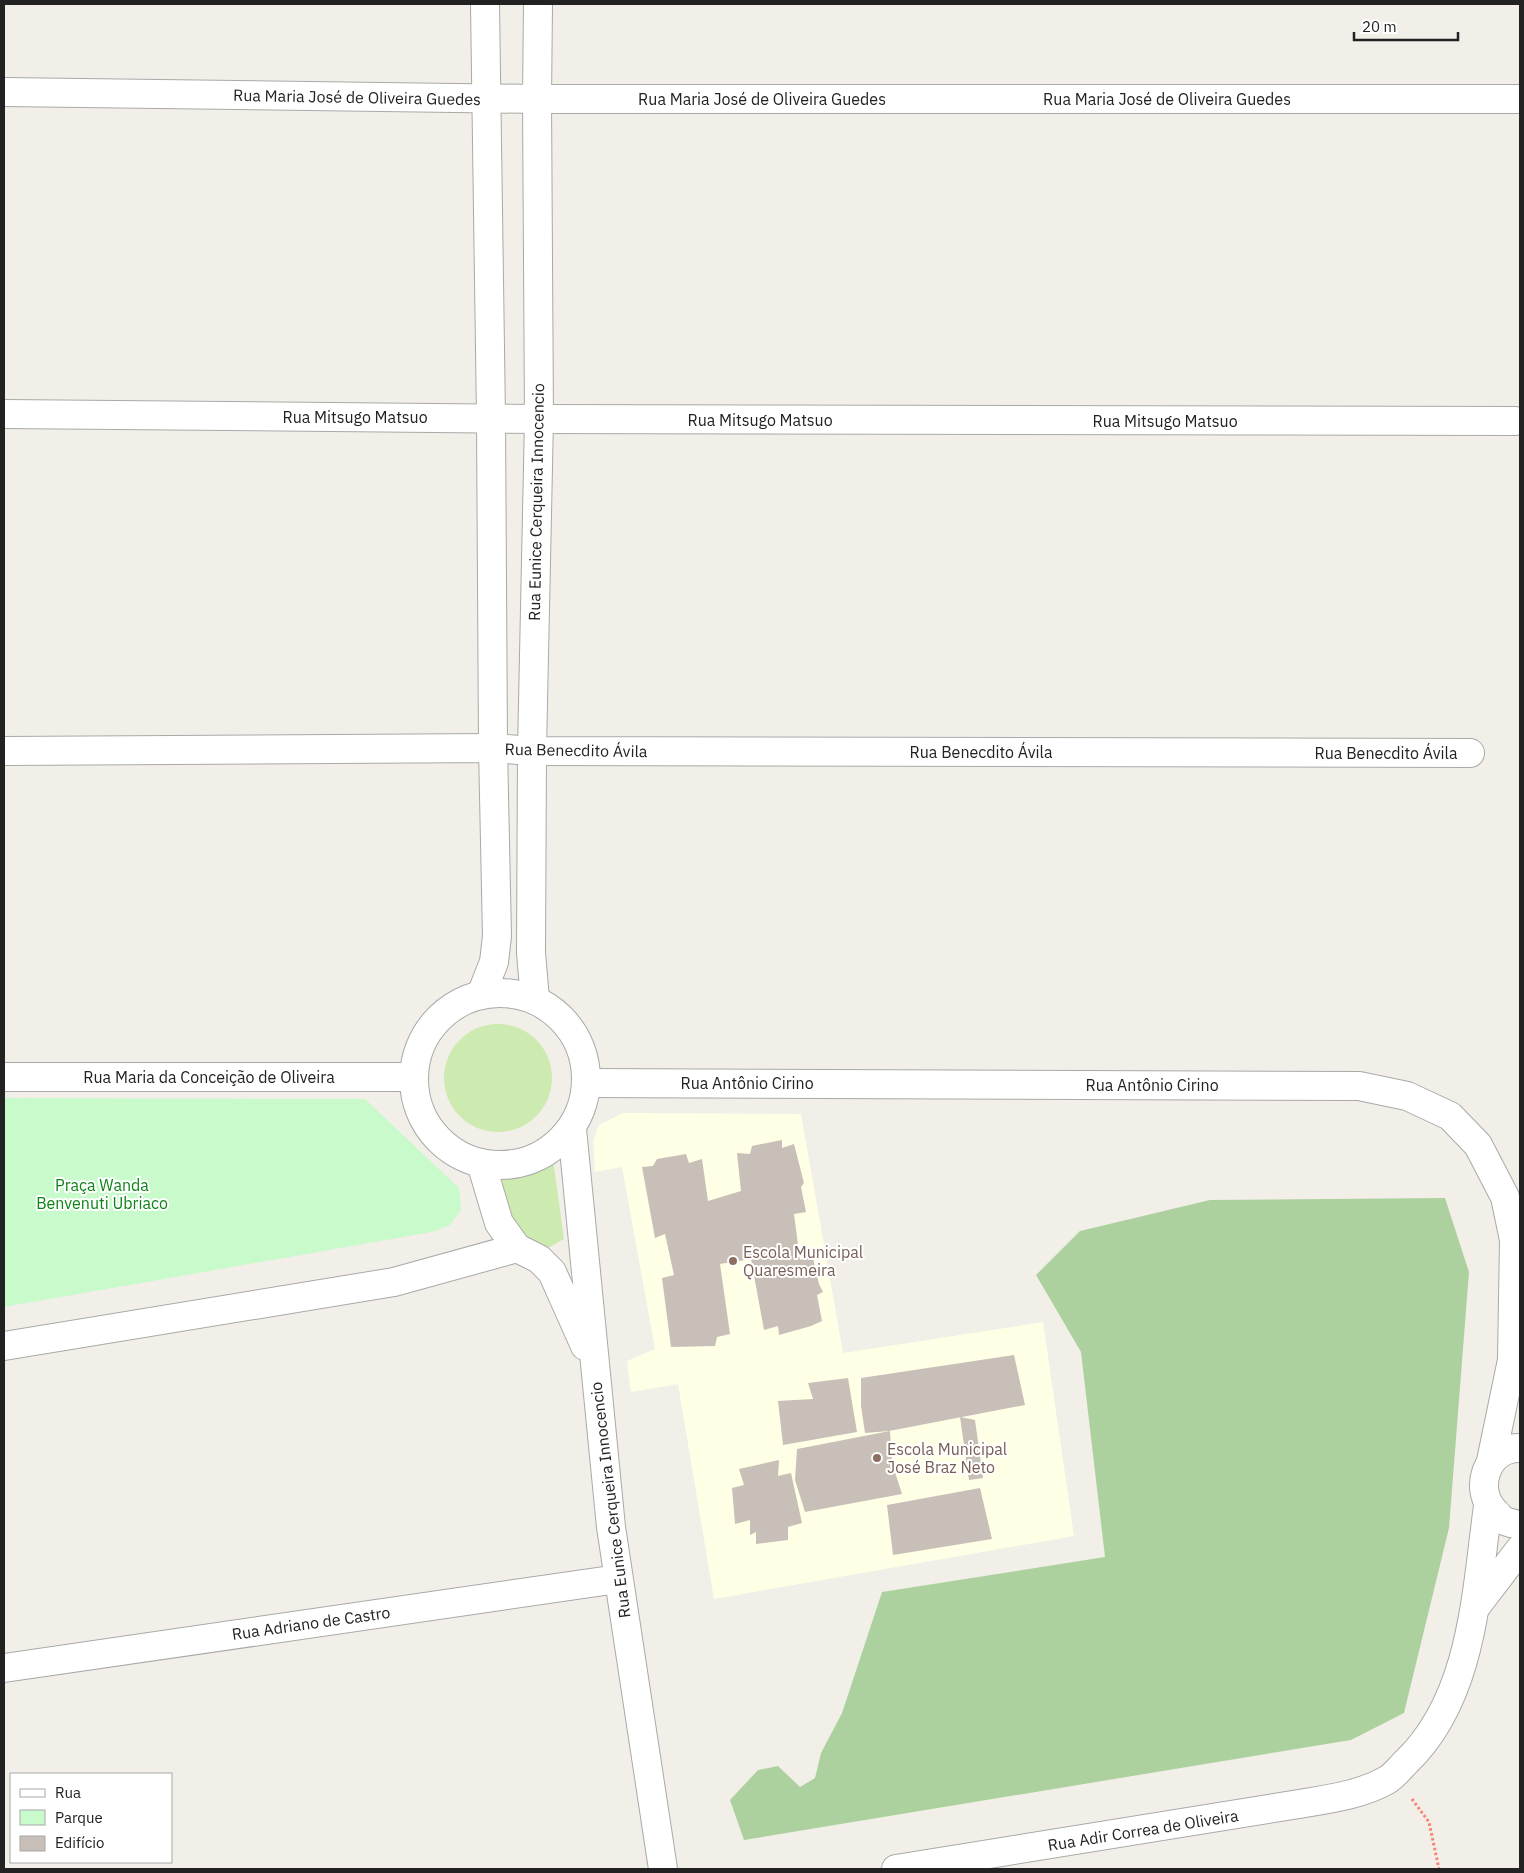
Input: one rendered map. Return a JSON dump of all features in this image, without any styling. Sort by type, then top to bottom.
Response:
[{"type":"street","points":[[481,995],[494,962],[498,936],[493,748],[491,418],[485,4]]},
{"type":"street","name":"Rua Eunice Cerqueira Innocencio","points":[[535,999],[531,954],[532,751],[539,419],[538,4]]},
{"type":"street","name":"Rua Maria José de Oliveira Guedes","points":[[4,92],[485,99],[1520,99]]},
{"type":"street","name":"Rua Mitsugo Matsuo","points":[[4,414],[539,419],[1516,421]]},
{"type":"street","name":"Rua Benecdito Ávila","points":[[4,751],[493,748],[532,751],[1470,753]]},
{"type":"street","points":[[496,992],[516,994],[535,999],[557,1013],[574,1033],[584,1057],[587,1083],[583,1107],[572,1129],[531,1161],[503,1167],[481,1164],[449,1150],[430,1130],[417,1105],[413,1077],[418,1050],[432,1026],[452,1006],[481,995],[496,992]]},
{"type":"street","name":"Rua Maria da Conceição de Oliveira","points":[[4,1077],[413,1077]]},
{"type":"street","name":"Rua Antônio Cirino","points":[[587,1083],[1359,1086],[1407,1096],[1450,1116],[1478,1145],[1504,1197],[1514,1240],[1512,1360],[1491,1461],[1482,1483],[1488,1506]]},
{"type":"street","name":"Rua Eunice Cerqueira Innocencio","points":[[572,1129],[594,1368],[618,1579],[663,1869]]},
{"type":"street","points":[[481,1164],[499,1224],[517,1248],[539,1259],[552,1272],[594,1368]]},
{"type":"street","points":[[4,1346],[394,1282],[517,1248]]},
{"type":"street","name":"Rua Antônio Cirino","points":[[1512,1360],[1520,1392]]},
{"type":"street","points":[[1491,1461],[1511,1448],[1520,1448]]},
{"type":"street","points":[[1488,1506],[1504,1521],[1520,1525]]},
{"type":"street","points":[[1388,1780],[1418,1751],[1443,1713],[1462,1665],[1474,1609],[1488,1506]]},
{"type":"street","points":[[1474,1609],[1520,1549]]},
{"type":"street","name":"Rua Adriano de Castro","points":[[4,1668],[618,1579]]},
{"type":"street","name":"Rua Adir Correa de Oliveira","points":[[896,1869],[1299,1804],[1348,1795],[1388,1780]]},
{"type":"path","points":[[1388,1780],[1413,1800],[1429,1822],[1439,1869]]},
{"type":"shaded area","name":"Escola Municipal José Braz Neto","points":[[623,1113],[801,1114],[843,1353],[1043,1322],[1074,1536],[714,1599],[678,1384],[631,1392],[627,1361],[655,1349],[622,1167],[595,1172],[593,1141],[599,1125]]},
{"type":"green space","points":[[498,1024],[519,1028],[536,1040],[548,1057],[552,1078],[548,1099],[536,1116],[519,1128],[498,1132],[477,1128],[460,1116],[448,1099],[444,1078],[448,1057],[460,1040],[477,1028]]},
{"type":"green space","name":"Praça Wanda Benvenuti Ubriaco","points":[[4,1098],[365,1099],[459,1188],[461,1210],[450,1225],[432,1232],[4,1307]]},
{"type":"green space","points":[[552,1152],[564,1239],[548,1248],[521,1233],[511,1217],[501,1177],[541,1163]]},
{"type":"green space","points":[[1445,1198],[1469,1272],[1449,1528],[1404,1713],[1351,1740],[744,1840],[730,1800],[758,1770],[778,1766],[800,1787],[815,1778],[821,1753],[842,1713],[882,1592],[1105,1557],[1081,1352],[1036,1275],[1080,1231],[1210,1200]]},
{"type":"building","points":[[782,1140],[782,1148],[794,1144],[804,1183],[801,1187],[806,1212],[794,1214],[800,1260],[812,1254],[819,1284],[823,1292],[817,1295],[822,1321],[779,1335],[778,1326],[764,1330],[751,1259],[720,1264],[730,1334],[717,1337],[715,1346],[671,1347],[662,1278],[674,1275],[665,1234],[655,1238],[642,1167],[653,1166],[657,1159],[686,1154],[689,1163],[702,1159],[708,1201],[741,1191],[737,1153],[750,1154],[752,1146]]},
{"type":"building","points":[[1014,1355],[1025,1405],[889,1431],[865,1433],[861,1406],[861,1378]]},
{"type":"building","points":[[848,1378],[857,1432],[783,1445],[778,1401],[813,1399],[808,1383]]},
{"type":"building","points":[[960,1417],[975,1420],[983,1478],[969,1480]]},
{"type":"building","points":[[890,1431],[892,1463],[902,1494],[805,1512],[795,1480],[797,1449]]},
{"type":"building","points":[[779,1460],[778,1476],[791,1473],[802,1523],[788,1527],[788,1540],[756,1544],[756,1532],[750,1535],[750,1520],[735,1524],[732,1488],[744,1485],[739,1469]]},
{"type":"building","points":[[980,1488],[992,1539],[893,1555],[887,1505]]},
{"type":"place","name":"Escola Municipal Quaresmeira","points":[[733,1261]]},
{"type":"place","name":"Escola Municipal José Braz Neto","points":[[877,1458]]}]
